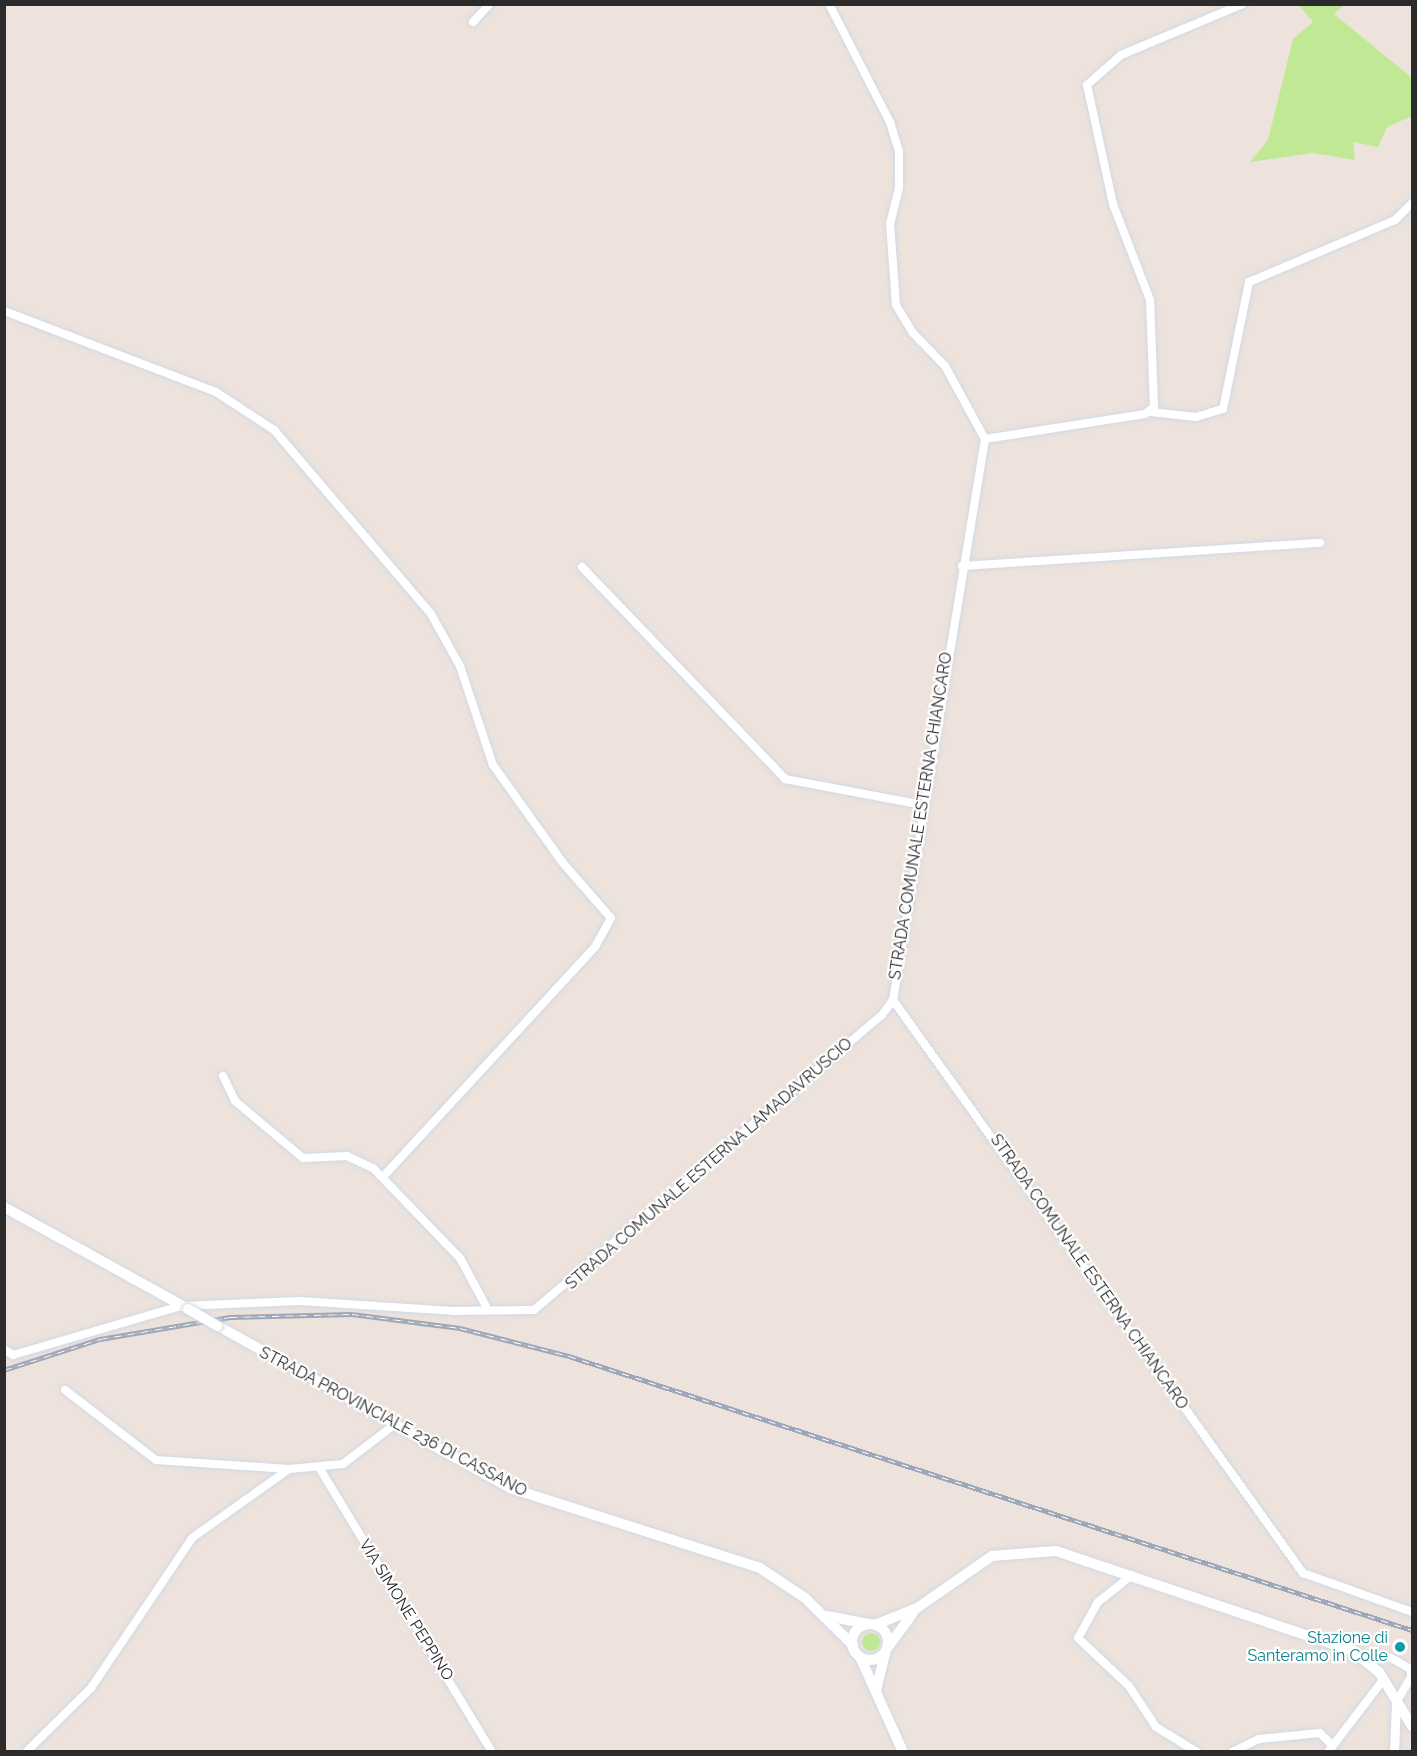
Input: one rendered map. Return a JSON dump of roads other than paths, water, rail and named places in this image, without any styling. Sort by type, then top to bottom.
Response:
[{"type":"main road","name":"STRADA PROVINCIALE 236 DI CASSANO","points":[[4,1207],[394,1425],[550,1504],[760,1568],[826,1616]]},
{"type":"main road","points":[[853,1645],[858,1629],[917,1608],[982,1560],[1009,1551],[1063,1552],[1353,1651],[1383,1680],[1413,1726]]},
{"type":"main road","points":[[860,1657],[876,1659],[886,1650],[917,1608]]},
{"type":"main road","points":[[826,1616],[872,1625],[887,1636],[886,1650],[876,1690]]},
{"type":"main road","points":[[826,1616],[853,1645],[860,1657],[903,1752]]},
{"type":"street","points":[[473,22],[490,4]]},
{"type":"street","points":[[829,4],[890,122],[899,152],[899,188],[890,223],[896,305],[912,333],[945,366],[985,439],[1150,412],[1196,417],[1223,409],[1249,282],[1395,220],[1413,203]]},
{"type":"street","points":[[1150,412],[1155,399],[1150,300],[1113,204],[1087,85],[1121,55],[1243,4]]},
{"type":"street","points":[[4,311],[216,393],[274,430],[431,614],[460,666],[493,765],[563,863],[611,918],[595,947],[383,1177]]},
{"type":"street","name":"STRADA COMUNALE ESTERNA CHIANCARO","points":[[985,439],[922,805],[893,1000],[1303,1573],[1413,1612]]},
{"type":"street","points":[[962,566],[1320,543]]},
{"type":"street","points":[[582,567],[785,779],[922,805]]},
{"type":"street","name":"STRADA COMUNALE ESTERNA LAMADAVRUSCIO","points":[[4,1349],[13,1355],[184,1308],[300,1301],[534,1310],[546,1303],[882,1015],[893,1000]]},
{"type":"street","points":[[223,1076],[235,1101],[303,1158],[353,1157],[383,1177],[465,1265],[488,1310]]},
{"type":"street","points":[[65,1390],[156,1460],[320,1469],[352,1461],[394,1425]]},
{"type":"street","points":[[26,1752],[91,1688],[192,1538],[289,1468]]},
{"type":"street","name":"VIA SIMONE PEPPINO","points":[[320,1469],[488,1750]]},
{"type":"street","points":[[1132,1575],[1098,1602],[1078,1638],[1129,1686],[1156,1727],[1197,1752]]},
{"type":"street","points":[[1391,1658],[1411,1669],[1412,1677],[1396,1703],[1394,1752]]},
{"type":"street","points":[[1232,1752],[1259,1739],[1320,1733],[1331,1749],[1383,1680]]},
{"type":"railway","points":[[4,1370],[100,1339],[230,1317],[352,1314],[460,1328],[569,1356],[1412,1630]]},
{"type":"place","name":"Stazione di Santeramo in Colle","points":[[1400,1647]]}]
